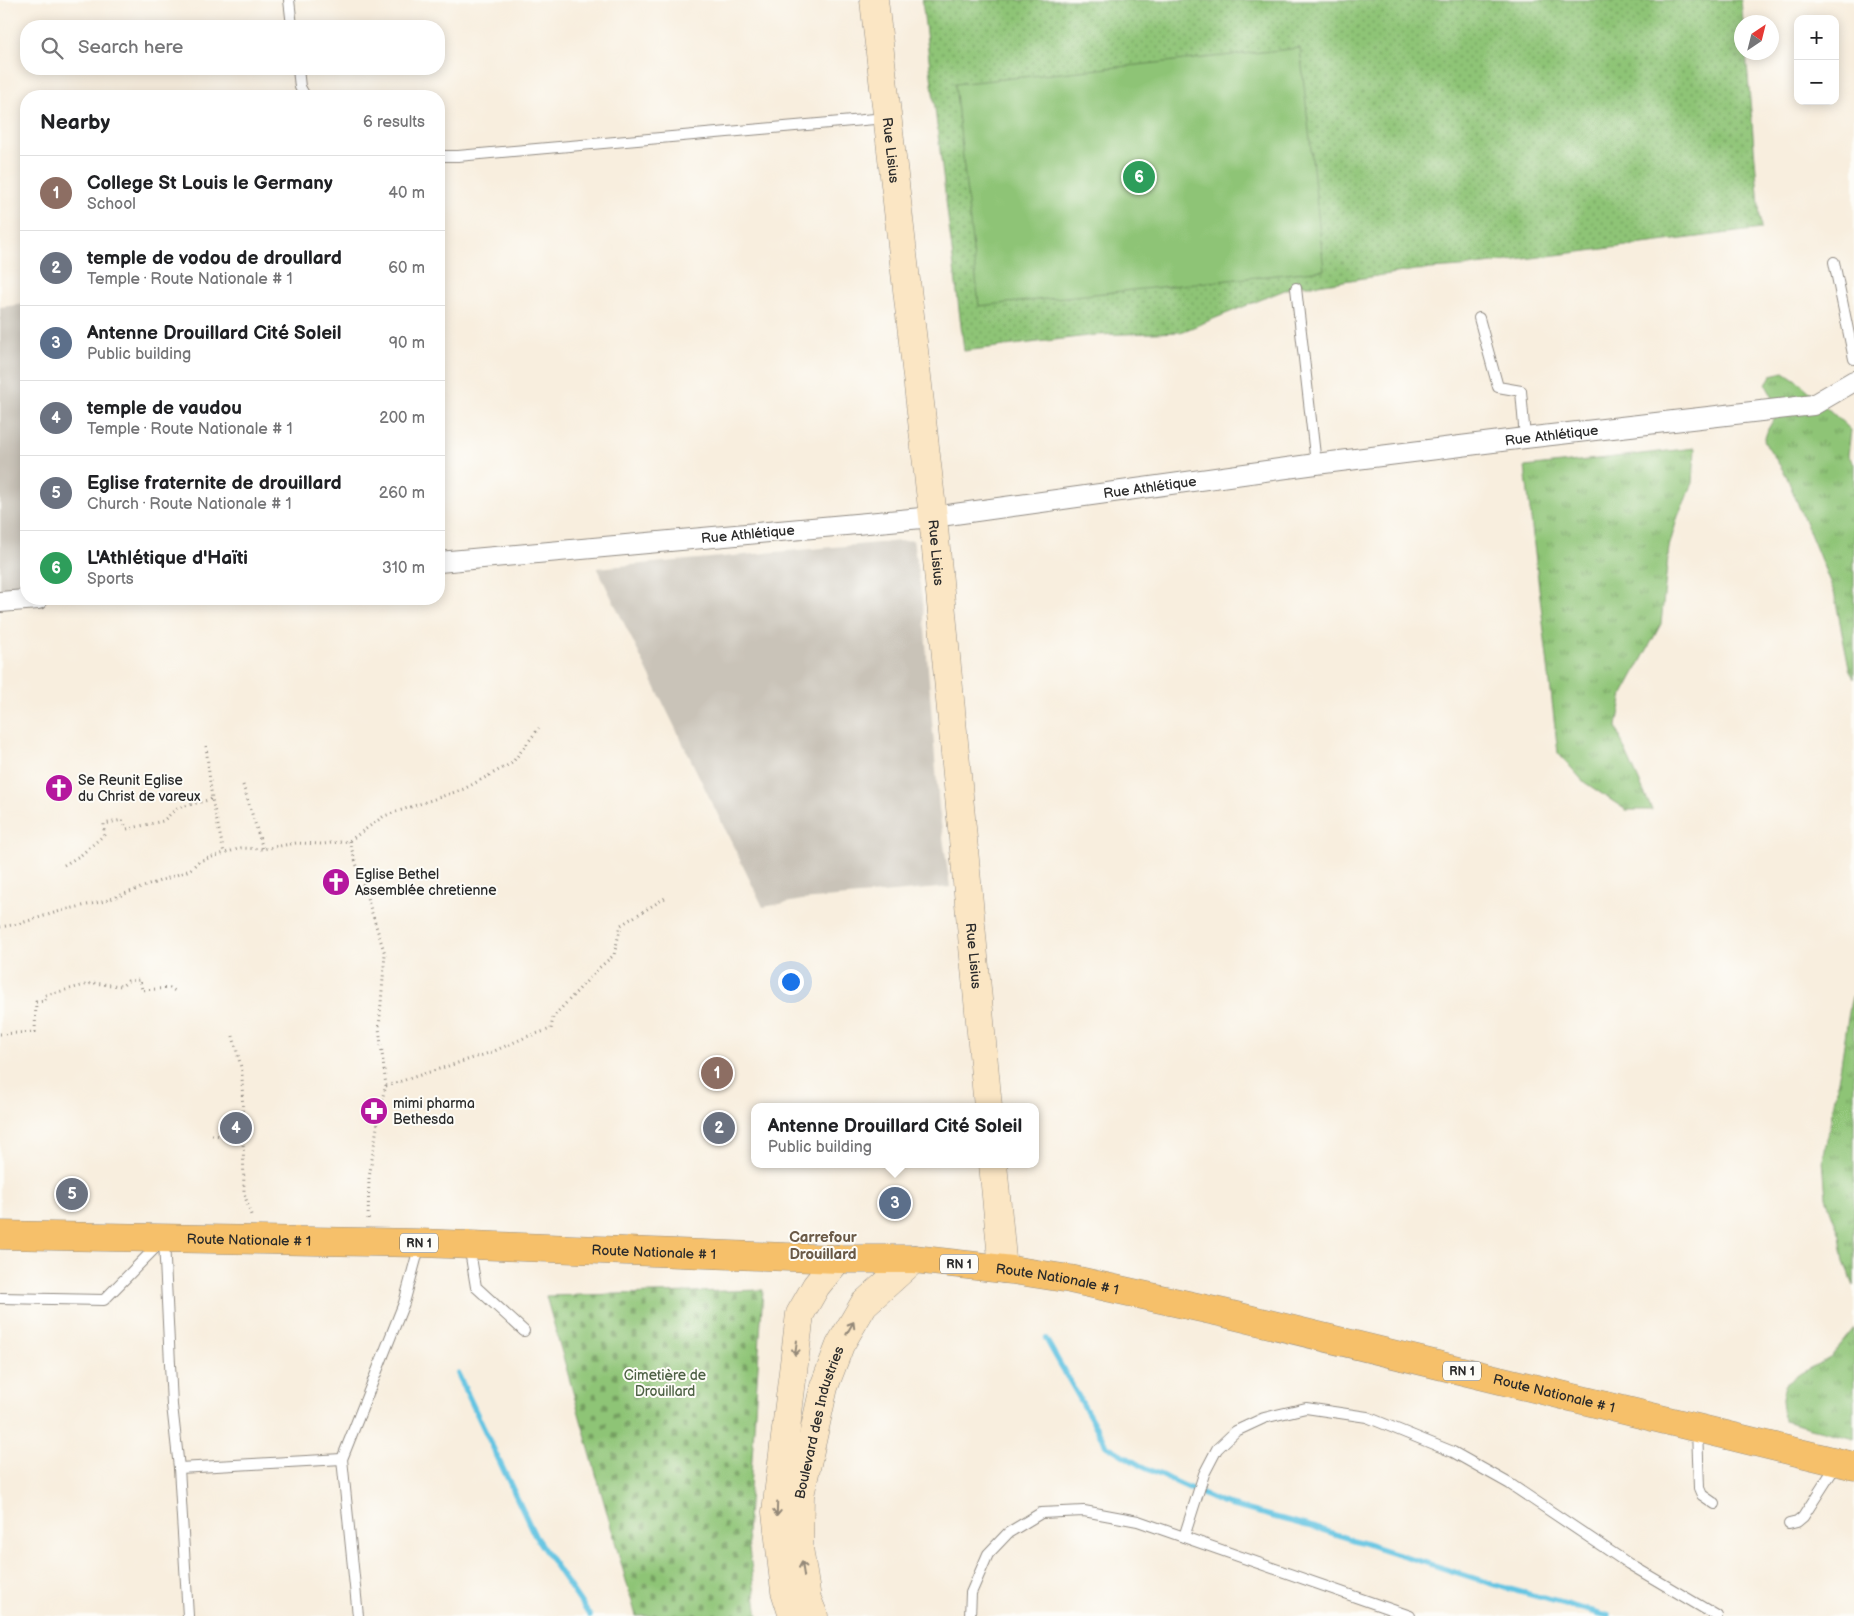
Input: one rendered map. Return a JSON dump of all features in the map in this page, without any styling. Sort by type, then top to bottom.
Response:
[{"type":"main road","name":"Route Nationale # 1","points":[[0,1235],[469,1244],[838,1259],[914,1259],[1007,1269],[1070,1279],[1233,1315],[1846,1464]]},
{"type":"street","name":"Rue Lisius","points":[[874,0],[933,517],[988,1103]]},
{"type":"street","name":"Rue Athlétique","points":[[445,561],[933,517],[1316,464],[1814,405],[1854,381]]},
{"type":"street","points":[[0,602],[20,600]]},
{"type":"street","points":[[994,1168],[1007,1269]]},
{"type":"street","name":"Boulevard des Industries","points":[[792,1616],[785,1591],[776,1512],[800,1314],[816,1286],[838,1259]]},
{"type":"street","name":"Boulevard des Industries","points":[[814,1616],[807,1599],[799,1548],[800,1495],[824,1386],[840,1346],[864,1304],[914,1259]]},
{"type":"lane","points":[[289,0],[291,20]]},
{"type":"lane","points":[[299,75],[301,90]]},
{"type":"lane","points":[[445,155],[887,118]]},
{"type":"lane","points":[[1834,262],[1854,360]]},
{"type":"lane","points":[[1296,288],[1316,464]]},
{"type":"lane","points":[[1479,318],[1498,387],[1520,392],[1525,438]]},
{"type":"lane","points":[[0,1298],[104,1300],[164,1239]]},
{"type":"lane","points":[[164,1239],[172,1405],[179,1468],[188,1616]]},
{"type":"lane","points":[[358,1616],[342,1459],[404,1303],[420,1243]]},
{"type":"lane","points":[[469,1244],[476,1287],[524,1331]]},
{"type":"lane","points":[[1184,1537],[1204,1474],[1217,1449],[1236,1431],[1264,1418],[1306,1408],[1367,1417],[1452,1452],[1510,1484],[1629,1564],[1717,1616]]},
{"type":"lane","points":[[1697,1428],[1699,1488],[1702,1495],[1715,1504]]},
{"type":"lane","points":[[179,1468],[342,1459]]},
{"type":"lane","points":[[1789,1524],[1797,1522],[1804,1516],[1846,1464]]},
{"type":"lane","points":[[970,1616],[971,1593],[988,1554],[1008,1533],[1041,1513],[1084,1511],[1138,1521],[1410,1616]]},
{"type":"path","points":[[0,927],[105,901],[190,870],[198,862],[241,848],[263,850],[296,843],[323,844],[349,841],[384,816],[464,789],[512,763],[539,728]]},
{"type":"path","points":[[206,746],[212,799],[224,853]]},
{"type":"path","points":[[243,785],[263,850]]},
{"type":"path","points":[[64,866],[82,855],[104,834],[104,824],[122,820],[127,829],[163,821],[177,808],[212,799]]},
{"type":"path","points":[[349,841],[385,954],[379,1028],[386,1086],[381,1102],[369,1178],[367,1242]]},
{"type":"path","points":[[386,1086],[476,1058],[526,1037],[552,1029],[553,1017],[599,968],[614,955],[621,924],[665,898]]},
{"type":"path","points":[[0,1034],[35,1032],[36,1002],[45,1001],[46,995],[94,983],[122,986],[128,981],[140,980],[142,990],[170,988],[175,991]]},
{"type":"path","points":[[233,1036],[242,1071],[244,1193],[258,1240]]},
{"type":"path","points":[[212,1135],[243,1138]]},
{"type":"shaded area","points":[[20,305],[20,595],[0,597],[0,307]]},
{"type":"shaded area","points":[[913,540],[923,605],[939,809],[950,887],[802,900],[763,907],[597,568]]},
{"type":"green space","points":[[922,0],[1741,0],[1742,15],[1734,15],[1734,60],[1747,60],[1761,229],[1461,267],[1416,270],[1318,285],[1297,285],[1181,332],[1096,335],[964,351]]},
{"type":"green space","points":[[1300,48],[1324,270],[979,306],[955,84]]},
{"type":"green space","points":[[1784,372],[1799,382],[1851,430],[1848,455],[1854,464],[1854,679],[1849,668],[1834,592],[1786,475],[1764,441],[1768,429],[1778,412],[1766,385],[1771,375]]},
{"type":"green space","points":[[1695,448],[1693,483],[1678,516],[1669,547],[1661,624],[1623,694],[1617,726],[1621,741],[1652,810],[1626,810],[1584,782],[1558,753],[1525,467]]},
{"type":"green space","points":[[1854,989],[1854,1286],[1844,1262],[1840,1236],[1826,1198],[1823,1160]]},
{"type":"green space","name":"Cimetière de Drouillard","points":[[763,1290],[747,1534],[758,1616],[636,1616],[546,1296]]},
{"type":"green space","points":[[1854,1328],[1854,1439],[1784,1421],[1782,1399],[1785,1384],[1804,1371],[1830,1358]]},
{"type":"waterway","points":[[1046,1339],[1106,1445],[1141,1466],[1222,1503],[1316,1528],[1502,1587],[1609,1616]]},
{"type":"waterway","points":[[458,1374],[535,1536],[590,1616]]},
{"type":"place","name":"L'Athlétique d'Haïti","points":[[1139,177]]},
{"type":"place","name":"Se Reunit Eglise du Christ de vareux","points":[[59,788]]},
{"type":"place","name":"Eglise Bethel Assemblée chretienne","points":[[336,882]]},
{"type":"place","name":"College St Louis le Germany","points":[[717,1073]]},
{"type":"place","name":"mimi pharma Bethesda","points":[[374,1111]]},
{"type":"place","name":"temple de vaudou","points":[[236,1128]]},
{"type":"place","name":"temple de vodou de droullard","points":[[719,1128]]},
{"type":"place","name":"Eglise fraternite de drouillard","points":[[72,1194]]},
{"type":"place","name":"Antenne Drouillard Cité Soleil","points":[[895,1203]]},
{"type":"district","name":"Carrefour Drouillard","points":[[823,1246]]}]
